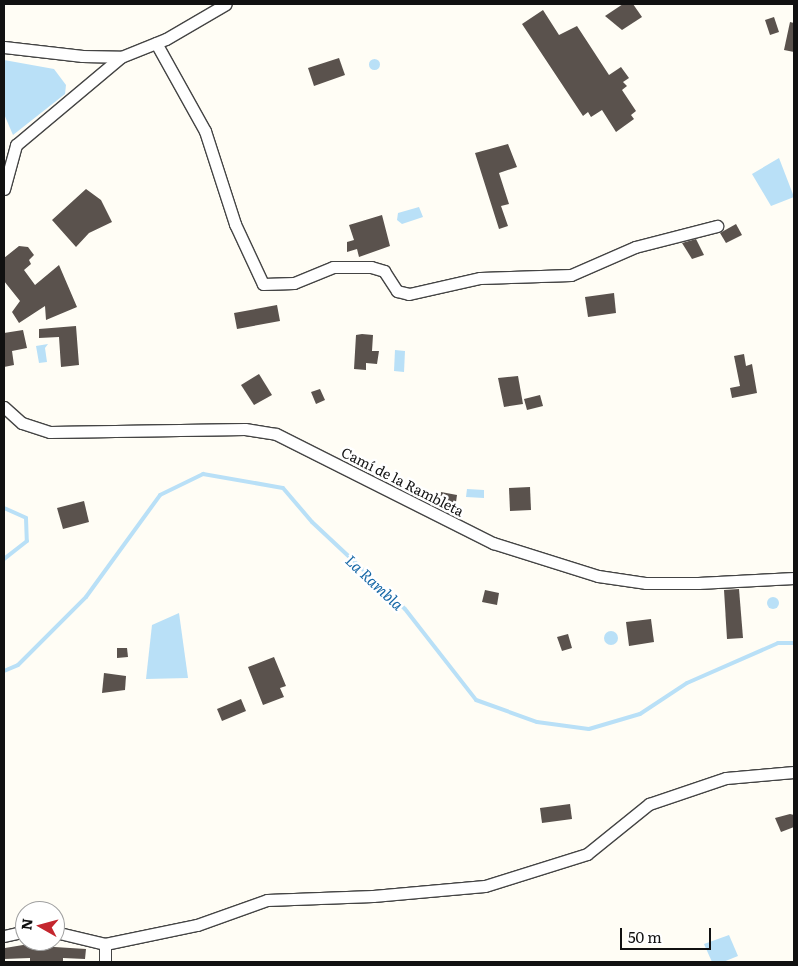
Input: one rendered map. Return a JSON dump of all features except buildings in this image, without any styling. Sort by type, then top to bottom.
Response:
[{"type":"street","points":[[4,189],[16,145],[121,57],[156,43],[226,4]]},
{"type":"street","points":[[156,43],[205,131],[235,224],[263,284],[294,283],[333,267],[371,267],[384,271],[397,291],[409,294],[480,278],[571,275],[635,248],[717,226]]},
{"type":"street","points":[[4,46],[82,56],[121,57]]},
{"type":"street","name":"Camí de la Rambleta","points":[[4,407],[22,422],[50,432],[245,429],[276,434],[493,543],[598,576],[646,582],[690,583],[794,578]]},
{"type":"street","points":[[65,934],[106,944],[197,925],[267,900],[372,896],[485,886],[587,854],[649,804],[726,778],[794,772]]},
{"type":"street","points":[[105,962],[106,944]]},
{"type":"water","points":[[372,59],[376,59],[379,64],[378,68],[372,69],[369,66],[369,62]]},
{"type":"water","points":[[4,60],[54,69],[66,85],[65,94],[13,135],[4,114]]},
{"type":"water","points":[[779,158],[794,197],[771,206],[752,174]]},
{"type":"water","points":[[419,207],[423,217],[402,224],[397,220],[398,213]]},
{"type":"water","points":[[48,344],[45,348],[47,362],[39,363],[36,346]]},
{"type":"water","points":[[395,350],[405,351],[404,372],[394,371]]},
{"type":"water","points":[[467,489],[484,490],[484,498],[466,497]]},
{"type":"water","points":[[775,597],[778,598],[778,608],[771,609],[768,608],[767,601],[768,598]]},
{"type":"water","points":[[179,613],[188,678],[146,679],[152,625]]},
{"type":"water","points":[[611,631],[616,633],[618,638],[616,643],[611,645],[606,643],[604,638],[606,633]]},
{"type":"water","points":[[729,935],[738,956],[723,962],[712,962],[704,944]]},
{"type":"waterway","name":"La Rambla","points":[[4,671],[18,665],[86,597],[160,495],[203,474],[283,488],[312,522],[405,609],[476,700],[537,722],[589,729],[640,714],[687,683],[778,643],[794,643]]},
{"type":"waterway","name":"La Rambla","points":[[4,508],[26,518],[27,541],[4,559]]}]
